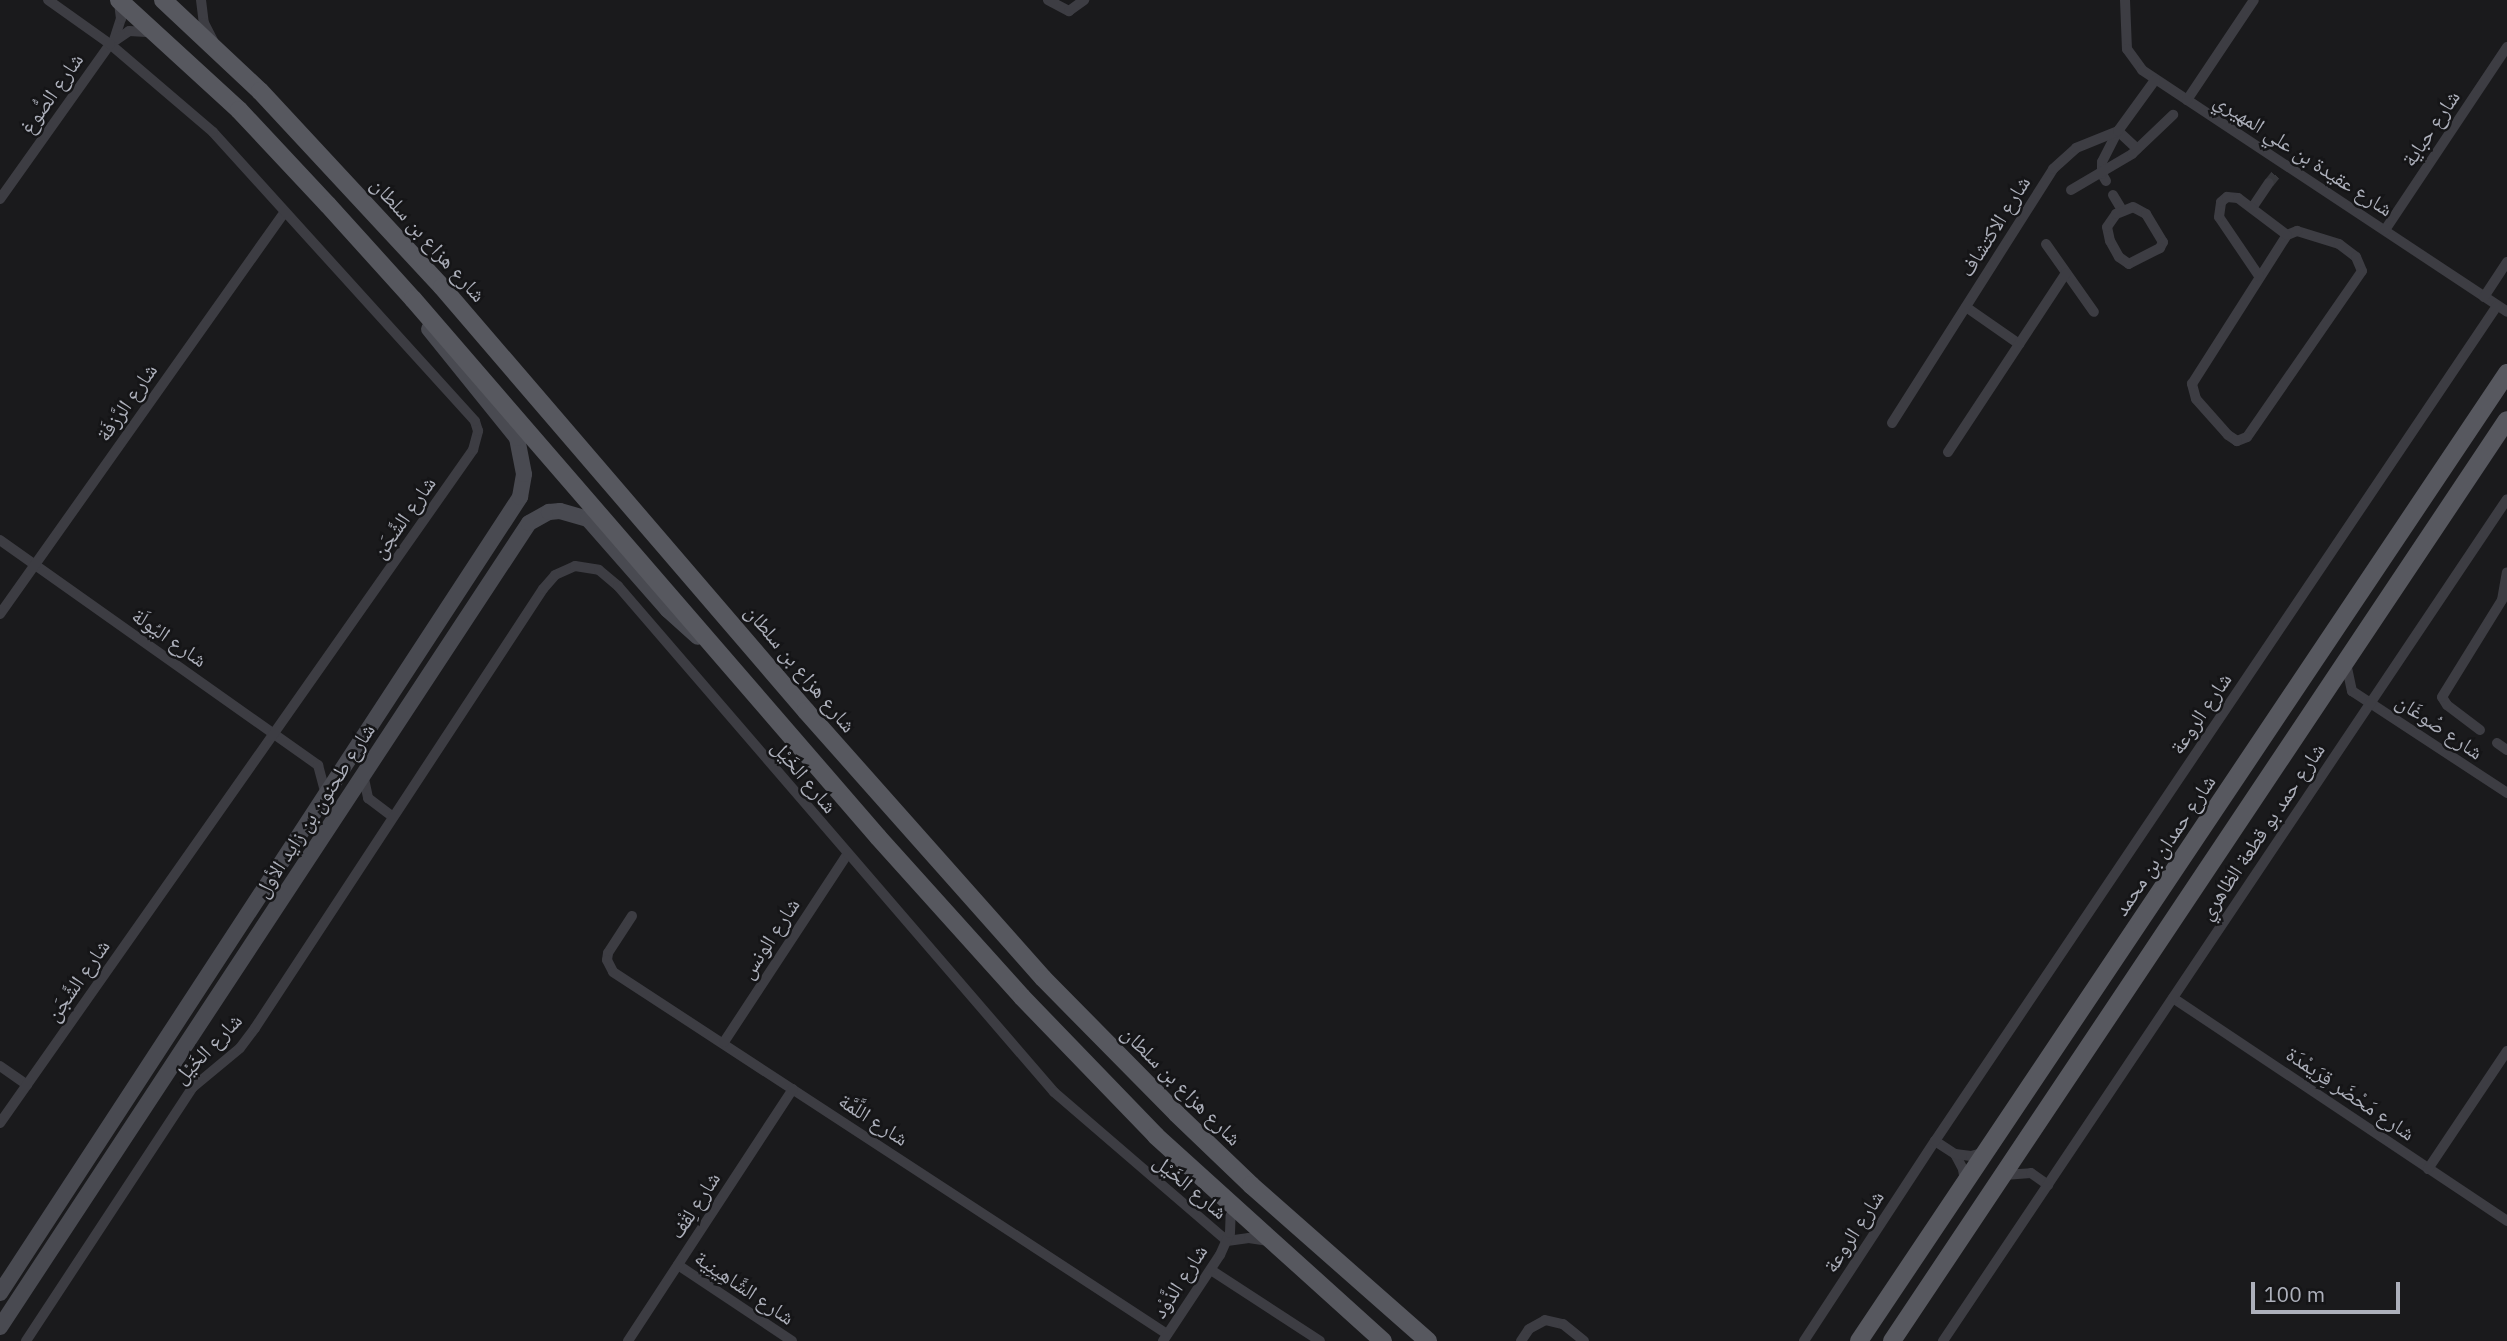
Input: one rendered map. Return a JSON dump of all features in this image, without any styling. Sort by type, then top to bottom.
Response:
[{"type":"main road","points":[[119,0],[239,110],[413,299],[966,937],[1096,1074],[1231,1206],[1383,1341]]},
{"type":"main road","name":"شارع هزاع بن سلطان","points":[[163,0],[218,49],[349,184],[442,287],[806,711],[1043,978],[1251,1185],[1428,1341]]},
{"type":"main road","name":"شارع حمدان بن محمد","points":[[1859,1341],[2507,373]]},
{"type":"main road","points":[[1895,1338],[2507,420]]},
{"type":"main road","points":[[1849,1341],[1875,1318]]},
{"type":"street","name":"شارع الشَّجَن","points":[[0,1122],[473,450],[478,431],[475,421],[213,132],[112,42],[47,0]]},
{"type":"street","name":"شارع الصُّوغ","points":[[0,199],[112,42],[121,19],[119,0]]},
{"type":"street","points":[[201,0],[204,23],[218,49]]},
{"type":"street","points":[[1048,0],[1069,11],[1084,0]]},
{"type":"street","name":"شارع عقيدة بن علي المهيري","points":[[2125,0],[2127,49],[2136,64],[2155,80],[2188,100],[2280,168],[2385,230],[2502,309]]},
{"type":"street","points":[[2188,100],[2254,0]]},
{"type":"street","points":[[112,42],[137,30],[160,37]]},
{"type":"street","name":"شارع حباية","points":[[2385,230],[2507,47]]},
{"type":"street","points":[[2104,177],[2106,152],[2155,80]]},
{"type":"street","points":[[2071,190],[2104,177],[2173,115]]},
{"type":"street","points":[[2118,131],[2137,149]]},
{"type":"street","name":"شارع الاكتشاف","points":[[1892,423],[2053,169],[2076,148],[2118,131]]},
{"type":"street","points":[[2252,208],[2269,183]]},
{"type":"street","points":[[2113,195],[2122,210]]},
{"type":"street","points":[[2259,276],[2218,213],[2221,202],[2231,197],[2252,208],[2287,235]]},
{"type":"street","points":[[2140,209],[2163,239],[2160,248],[2133,264],[2121,259],[2108,234],[2110,220],[2122,210],[2140,209]]},
{"type":"street","name":"شارع الرَّزفَة","points":[[0,614],[284,213]]},
{"type":"street","points":[[2297,231],[2333,241],[2356,257],[2361,271],[2247,437],[2237,441],[2228,435],[2196,399],[2192,384],[2259,276],[2287,235],[2297,231]]},
{"type":"street","points":[[2046,244],[2094,312]]},
{"type":"street","points":[[2484,297],[2507,262]]},
{"type":"street","points":[[1948,452],[2066,273]]},
{"type":"street","name":"شارع طحنون بن زايد الأول","points":[[0,1293],[510,516],[523,485],[523,458],[517,438],[434,336],[413,299]]},
{"type":"street","points":[[1966,307],[2019,344]]},
{"type":"street","name":"شارع الروعة","points":[[1804,1341],[1935,1141],[2502,309]]},
{"type":"street","name":"شارع حمد بو قطعة الظاهري","points":[[1943,1341],[2507,499]]},
{"type":"street","name":"شارع طحنون بن زايد الأول","points":[[0,1327],[514,541],[529,523],[549,512],[571,512],[588,519],[677,620],[715,648]]},
{"type":"street","name":"شارع اليُولَة","points":[[0,540],[318,765]]},
{"type":"street","name":"شارع الخَيْل","points":[[26,1341],[192,1088],[231,1057],[248,1038],[549,581],[563,570],[588,566],[599,570],[618,586],[847,855],[1054,1092],[1227,1241]]},
{"type":"street","points":[[2480,730],[2445,703],[2442,697],[2502,600],[2507,572]]},
{"type":"street","points":[[2325,693],[2353,691],[2346,662]]},
{"type":"street","name":"شارع صُوغَان","points":[[2353,691],[2507,793]]},
{"type":"street","points":[[326,794],[324,776],[318,765],[348,762]]},
{"type":"street","points":[[363,774],[364,790],[373,804],[393,817]]},
{"type":"street","points":[[340,808],[356,802],[373,804]]},
{"type":"street","name":"شارع الونس","points":[[724,1042],[847,855]]},
{"type":"street","name":"شارع اللَّمَّة","points":[[632,916],[608,953],[609,967],[1165,1337]]},
{"type":"street","name":"شارع مَحْضَر قِرَيمْدَة","points":[[2173,998],[2507,1221]]},
{"type":"street","points":[[2428,1168],[2507,1051]]},
{"type":"street","points":[[0,1066],[27,1085]]},
{"type":"street","name":"شارع لِقْف","points":[[628,1341],[793,1089]]},
{"type":"street","points":[[1935,1141],[1955,1154],[1971,1156],[1987,1152]]},
{"type":"street","points":[[2021,1147],[2031,1173],[2048,1185]]},
{"type":"street","points":[[1955,1154],[1965,1185]]},
{"type":"street","points":[[2004,1174],[2031,1173]]},
{"type":"street","name":"شارع الذَّوْد","points":[[1165,1337],[1211,1270],[1227,1241],[1232,1224],[1231,1206]]},
{"type":"street","name":"شارع الذَّوْد","points":[[1227,1241],[1249,1238],[1270,1242]]},
{"type":"street","name":"شارع الشَّاهِينِية","points":[[678,1265],[792,1341]]},
{"type":"street","points":[[1211,1270],[1320,1341]]},
{"type":"street","points":[[1521,1341],[1536,1323],[1554,1320],[1584,1341]]},
{"type":"tunnel","points":[[2269,183],[2277,173]]}]
